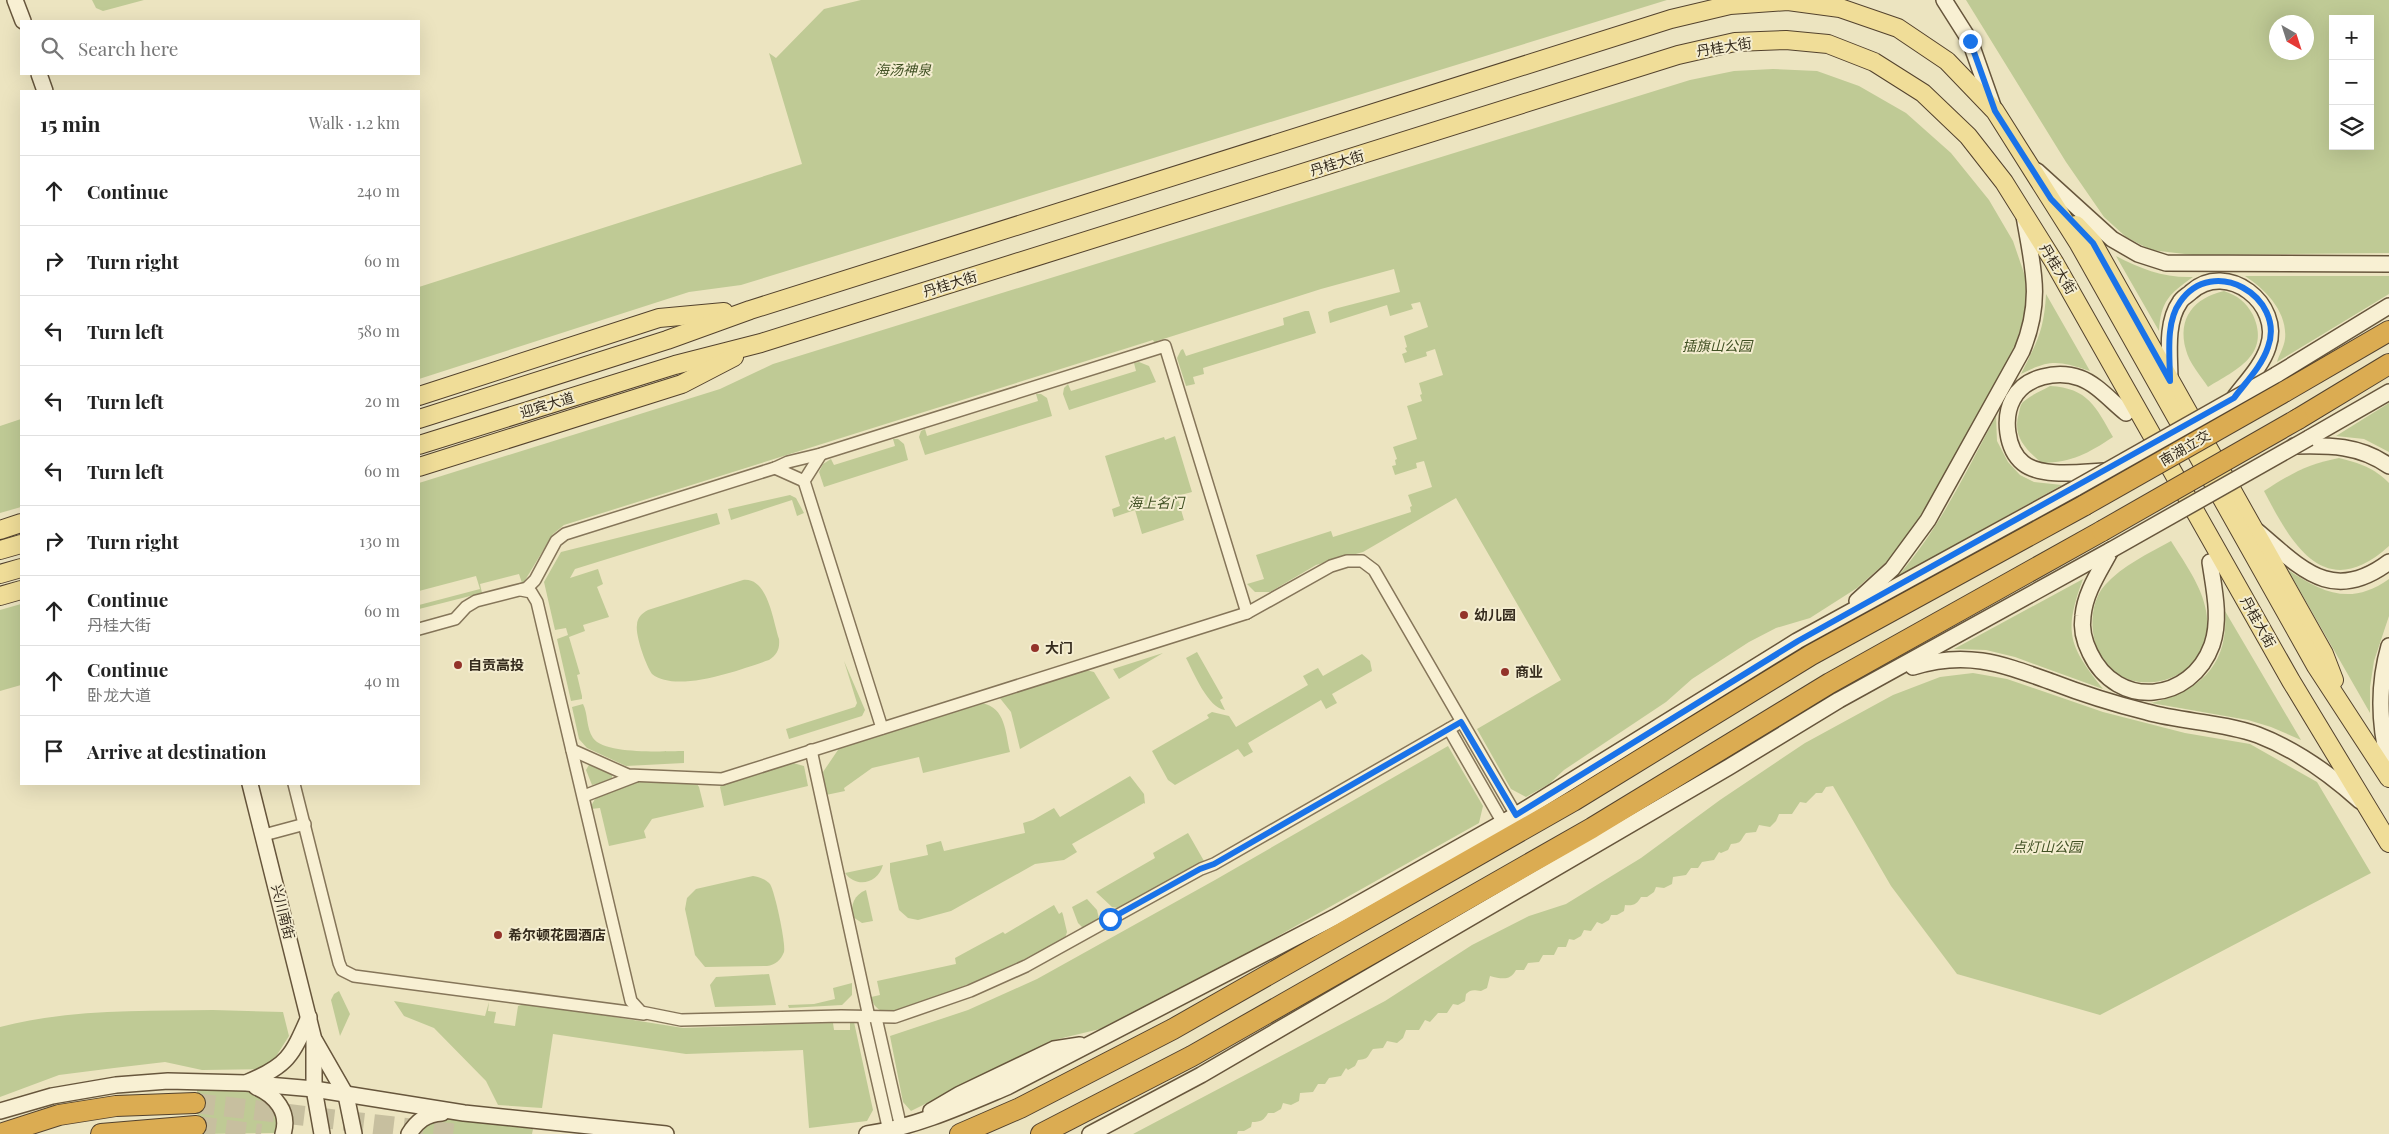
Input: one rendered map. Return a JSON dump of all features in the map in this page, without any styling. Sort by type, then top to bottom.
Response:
[{"type":"highway","name":"南湖立交","points":[[960,1134],[1020,1108],[1173,1029],[1573,800],[1811,655],[2081,496],[2280,383],[2389,331]]},
{"type":"highway","points":[[1041,1134],[1192,1056],[1540,858],[1830,683],[2102,532],[2389,364]]},
{"type":"highway","points":[[0,1134],[59,1115],[106,1108],[195,1103]]},
{"type":"highway","points":[[101,1134],[196,1126]]},
{"type":"main road","points":[[420,396],[659,318],[750,310],[1671,19],[1735,3],[1788,1],[1831,7],[1898,28],[1947,61],[1995,111],[2079,244],[2316,666],[2389,778]]},
{"type":"main road","name":"丹桂大街","points":[[674,365],[761,344],[1678,55],[1735,42],[1786,40],[1828,44],[1874,62],[1923,93],[1968,136],[2004,182],[2041,241],[2286,673],[2389,843]]},
{"type":"main road","points":[[2051,199],[2093,243],[2324,654],[2347,713]]},
{"type":"main road","points":[[2041,241],[2051,280],[2279,684],[2322,732]]},
{"type":"main road","name":"迎宾大道","points":[[420,418],[667,340],[750,310]]},
{"type":"main road","points":[[420,466],[682,384],[761,344]]},
{"type":"main road","name":"迎宾大道","points":[[420,445],[674,365]]},
{"type":"main road","points":[[0,530],[20,524]]},
{"type":"main road","points":[[0,550],[20,544]]},
{"type":"main road","points":[[0,574],[20,568]]},
{"type":"main road","points":[[0,596],[20,590]]},
{"type":"street","points":[[15,0],[23,20]]},
{"type":"street","points":[[1944,0],[1970,41],[1995,111]]},
{"type":"street","points":[[39,75],[45,90]]},
{"type":"street","points":[[2028,163],[2112,239],[2138,254],[2166,263],[2389,264]]},
{"type":"street","points":[[1834,621],[1892,569],[1910,546],[1928,520],[2022,351],[2031,328],[2035,304],[2034,273],[2024,214]]},
{"type":"street","points":[[2170,381],[2172,321],[2180,302],[2197,286],[2214,280],[2233,281],[2250,291],[2264,309],[2271,330],[2265,353],[2234,398]]},
{"type":"street","points":[[867,1134],[895,1129],[953,1110],[989,1094],[1094,1043],[1336,917],[1509,819],[1834,621],[2081,496],[2105,472],[2234,398],[2280,383],[2389,306]]},
{"type":"street","points":[[420,629],[455,619],[470,603],[521,590],[535,580],[556,541],[565,534],[775,468],[788,462],[821,454],[1165,346],[1247,613]]},
{"type":"street","points":[[2105,472],[2063,473],[2039,470],[2023,463],[2012,450],[2008,434],[2008,417],[2013,399],[2028,384],[2042,377],[2062,374],[2082,379],[2126,413]]},
{"type":"street","points":[[1090,1134],[1201,1075],[1878,678],[2111,550],[2389,392]]},
{"type":"street","points":[[2294,446],[2324,445],[2352,448],[2372,454],[2389,466]]},
{"type":"street","points":[[804,481],[821,454]]},
{"type":"street","points":[[775,468],[804,481],[882,728]]},
{"type":"street","points":[[2253,527],[2294,562],[2317,577],[2338,582],[2359,580],[2375,573],[2389,562]]},
{"type":"street","points":[[2111,550],[2088,593],[2082,616],[2084,639],[2093,659],[2105,675],[2117,685],[2136,692],[2162,690],[2183,682],[2203,664],[2212,645],[2216,624],[2210,562]]},
{"type":"street","points":[[572,750],[622,773],[636,776],[722,779],[1247,613],[1334,565],[1352,559],[1366,563],[1374,570],[1461,722],[1509,819]]},
{"type":"street","points":[[535,580],[537,602],[629,994],[637,1010],[648,1015]]},
{"type":"street","points":[[521,590],[531,592],[537,602]]},
{"type":"street","points":[[2389,646],[2383,667],[2381,705],[2384,744],[2389,764]]},
{"type":"street","points":[[1878,678],[1933,661],[1969,659],[2007,665],[2084,693],[2149,713],[2222,725],[2257,735],[2285,747],[2313,763],[2369,808]]},
{"type":"street","points":[[294,785],[339,963],[346,973],[364,978],[604,1007],[681,1020],[895,1018],[944,1001],[1026,966],[1200,869],[1214,864],[1461,722]]},
{"type":"street","points":[[1449,729],[1509,819]]},
{"type":"street","points":[[811,750],[895,1129]]},
{"type":"street","points":[[1540,858],[1729,767]]},
{"type":"street","points":[[584,796],[636,776]]},
{"type":"street","name":"兴川南街","points":[[250,785],[314,1040],[314,1090],[322,1134]]},
{"type":"street","points":[[1407,876],[1573,800]]},
{"type":"street","points":[[264,835],[305,824]]},
{"type":"street","points":[[1173,1029],[1336,917]]},
{"type":"street","points":[[1201,1075],[1336,974]]},
{"type":"street","points":[[246,1083],[277,1069],[288,1058],[300,1039],[309,1017]]},
{"type":"street","name":"兴川南街","points":[[314,1040],[346,1095],[354,1134]]},
{"type":"street","points":[[0,1111],[52,1096],[116,1085],[168,1082],[246,1083],[314,1090],[464,1113],[666,1134]]},
{"type":"street","points":[[246,1083],[274,1097],[284,1117],[283,1134]]},
{"type":"street","points":[[409,1134],[415,1124],[424,1117],[437,1113],[464,1113]]},
{"type":"green space","points":[[92,0],[144,0],[103,11],[96,8]]},
{"type":"green space","name":"海汤神泉","points":[[861,0],[1667,0],[741,285],[689,292],[420,379],[420,287],[802,164],[769,53],[776,58],[824,9]]},
{"type":"green space","points":[[1966,0],[2389,0],[2389,253],[2193,255],[2151,250],[2126,237],[2104,217],[2066,162]]},
{"type":"green space","name":"插旗山公园","points":[[1773,69],[1817,71],[1859,86],[1906,113],[1951,153],[1989,200],[2013,241],[2025,276],[2027,307],[2014,349],[1919,520],[1894,555],[1857,588],[1810,618],[1776,628],[1749,642],[1692,679],[1666,702],[1564,770],[1549,784],[1526,797],[1511,789],[1477,729],[1561,680],[1456,498],[1363,552],[1316,565],[1270,592],[1255,592],[1247,584],[1264,579],[1256,555],[1331,531],[1333,537],[1411,512],[1410,507],[1412,506],[1408,495],[1432,487],[1424,461],[1416,463],[1417,468],[1395,475],[1392,466],[1396,465],[1395,460],[1397,459],[1393,447],[1417,439],[1407,406],[1422,401],[1419,383],[1443,375],[1435,349],[1426,352],[1427,356],[1405,363],[1402,354],[1407,352],[1404,336],[1428,327],[1420,302],[1411,304],[1413,309],[1390,316],[1387,305],[1330,323],[1328,312],[1400,292],[1394,269],[1321,289],[1157,341],[1158,343],[1155,344],[1153,340],[564,525],[553,534],[524,582],[522,583],[519,574],[480,584],[482,593],[420,609],[420,605],[480,589],[476,576],[420,591],[420,483],[720,389],[773,364],[1690,80],[1734,71]]},
{"type":"green space","points":[[2116,256],[2153,272],[2172,276],[2193,277],[2178,288],[2164,305],[2159,331]]},
{"type":"green space","points":[[2245,276],[2389,276],[2389,294],[2277,362],[2285,339],[2283,320],[2274,302]]},
{"type":"green space","points":[[2224,291],[2241,300],[2250,310],[2257,329],[2257,341],[2254,351],[2248,360],[2208,387],[2192,365],[2186,350],[2184,328],[2190,311],[2196,304],[2213,294]]},
{"type":"green space","points":[[2046,294],[2090,371],[2055,363],[2040,366],[2021,374],[2039,336],[2044,318]]},
{"type":"green space","points":[[1309,311],[1316,333],[1203,368],[1204,374],[1193,377],[1195,384],[1186,386],[1177,358],[1181,350],[1183,349],[1186,356],[1284,325],[1283,318]]},
{"type":"green space","points":[[1139,362],[1149,366],[1156,382],[1069,410],[1063,394],[1064,388],[1068,384],[1071,391],[1136,371],[1134,363]]},
{"type":"green space","points":[[2050,386],[2063,388],[2082,395],[2096,408],[2113,437],[2071,459],[2042,463],[2025,447],[2017,429],[2017,421],[2021,404]]},
{"type":"green space","points":[[1036,394],[1041,394],[1047,398],[1052,416],[925,455],[919,437],[921,431],[925,429],[927,436],[1038,401]]},
{"type":"green space","points":[[2389,403],[2389,452],[2364,439],[2336,436]]},
{"type":"green space","points":[[1996,416],[1997,441],[2008,462],[2020,475],[2034,482],[2062,485],[1896,578],[1912,559],[1939,520]]},
{"type":"green space","points":[[20,419],[20,507],[0,513],[0,426]]},
{"type":"green space","name":"海上名门","points":[[1175,436],[1192,492],[1177,496],[1184,520],[1142,534],[1135,510],[1114,517],[1112,509],[1120,506],[1105,456],[1164,437],[1165,440]]},
{"type":"green space","points":[[893,439],[898,439],[904,444],[908,460],[824,487],[819,472],[823,464],[831,459],[834,465],[895,446]]},
{"type":"green space","points":[[2339,458],[2354,462],[2378,473],[2389,483],[2389,546],[2366,563],[2346,569],[2329,568],[2313,560],[2299,547],[2286,531],[2264,491],[2300,470]]},
{"type":"green space","points":[[790,495],[796,498],[804,513],[797,516],[792,500],[731,520],[728,509]]},
{"type":"green space","points":[[717,513],[720,524],[575,569],[570,578],[598,569],[603,584],[597,587],[609,617],[583,625],[585,631],[569,637],[580,674],[577,675],[582,696],[582,699],[571,701],[557,639],[568,635],[566,628],[555,630],[544,582],[561,552]]},
{"type":"green space","points":[[2171,541],[2200,591],[2207,624],[2202,650],[2187,669],[2166,680],[2142,682],[2120,675],[2102,659],[2093,632],[2094,607],[2101,590],[2112,578],[2136,560]]},
{"type":"green space","points":[[2288,570],[2313,585],[2337,593],[2350,594],[2362,592],[2389,579],[2389,616],[2374,661],[2370,687],[2370,713]]},
{"type":"green space","points":[[2083,579],[2073,613],[2073,638],[2076,650],[2103,689],[2015,657],[1986,650],[1954,649]]},
{"type":"green space","points":[[743,580],[751,581],[758,585],[768,602],[779,639],[779,646],[774,656],[769,660],[727,674],[693,681],[677,682],[663,680],[652,674],[639,643],[637,622],[642,614],[648,610]]},
{"type":"green space","points":[[20,604],[20,685],[0,691],[0,610]]},
{"type":"green space","points":[[2225,611],[2301,740],[2271,727],[2248,720],[2151,703],[2184,691],[2197,683],[2208,672],[2217,660],[2222,646],[2225,630]]},
{"type":"green space","points":[[1197,652],[1223,698],[1220,700],[1225,710],[1219,708],[1207,697],[1197,681],[1186,658]]},
{"type":"green space","points":[[1163,653],[1119,679],[1113,669]]},
{"type":"green space","points":[[1362,654],[1370,661],[1372,671],[1332,694],[1337,703],[1326,709],[1321,700],[1248,743],[1253,752],[1244,757],[1238,749],[1175,785],[1168,780],[1152,751],[1209,718],[1207,715],[1212,712],[1229,716],[1236,727],[1308,685],[1303,676],[1318,668],[1323,676]]},
{"type":"green space","points":[[844,661],[865,710],[862,716],[789,739],[786,729],[855,707],[857,703]]},
{"type":"green space","points":[[1086,670],[1094,672],[1110,698],[1020,749],[1011,712],[999,697]]},
{"type":"green space","name":"点灯山公园","points":[[1973,673],[2007,679],[2103,712],[2185,733],[2250,744],[2317,782],[2371,873],[2100,1015],[1957,974],[1891,886],[1833,786],[1826,787],[1822,793],[1816,793],[1806,803],[1800,802],[1792,814],[1779,814],[1776,821],[1770,827],[1759,825],[1756,832],[1746,833],[1739,842],[1731,844],[1728,850],[1719,852],[1714,860],[1702,862],[1698,868],[1691,868],[1686,875],[1673,877],[1672,884],[1664,888],[1656,887],[1654,892],[1647,897],[1641,897],[1637,903],[1625,905],[1624,911],[1617,915],[1611,915],[1609,920],[1602,924],[1597,922],[1591,931],[1584,930],[1581,936],[1574,940],[1569,939],[1566,947],[1558,947],[1554,955],[1543,955],[1539,962],[1528,963],[1524,970],[1516,970],[1508,978],[1490,976],[1487,988],[1481,991],[1469,991],[1466,994],[1465,1001],[1458,1005],[1453,1004],[1447,1013],[1438,1013],[1430,1022],[1425,1020],[1419,1030],[1406,1030],[1403,1038],[1397,1043],[1387,1041],[1383,1048],[1373,1049],[1366,1058],[1358,1060],[1355,1066],[1348,1070],[1346,1068],[1341,1076],[1329,1078],[1325,1084],[1318,1084],[1313,1092],[1300,1093],[1299,1101],[1291,1105],[1283,1103],[1281,1109],[1274,1113],[1268,1113],[1260,1121],[1252,1122],[1251,1127],[1244,1131],[1238,1131],[1237,1134],[1133,1134],[1385,1001],[1472,945],[1529,916],[1566,904],[1641,858],[1720,800],[1805,743],[1893,695],[1940,677]]},
{"type":"green space","points":[[982,703],[996,710],[1000,715],[1010,752],[923,773],[919,757],[872,768],[844,788],[845,791],[826,795],[823,772],[840,747]]},
{"type":"green space","points":[[583,704],[591,734],[600,743],[622,750],[684,751],[684,763],[626,766],[587,748],[579,739],[572,707]]},
{"type":"green space","points":[[1448,746],[1483,806],[1479,823],[1214,972],[1100,1029],[1054,1040],[911,1111],[903,1102],[890,1036],[968,1010],[1037,979],[1215,880]]},
{"type":"green space","points":[[590,763],[612,773],[610,781],[592,785],[586,770]]},
{"type":"green space","points":[[793,763],[804,766],[808,786],[724,806],[720,787],[722,784]]},
{"type":"green space","points":[[1130,776],[1144,794],[1145,804],[1072,844],[1077,852],[1064,860],[1035,864],[951,911],[918,920],[908,918],[899,910],[890,872],[890,863],[928,855],[926,845],[941,841],[944,851],[1025,833],[1023,823],[1033,820],[1054,808],[1060,817]]},
{"type":"green space","points":[[635,781],[697,784],[704,807],[652,819],[644,831],[646,838],[609,846],[600,808],[591,809],[593,803],[602,794]]},
{"type":"green space","points":[[1188,833],[1204,861],[1118,908],[1112,907],[1096,892],[1155,858],[1153,853]]},
{"type":"green space","points":[[883,865],[877,876],[867,882],[855,881],[845,873]]},
{"type":"green space","points":[[753,876],[766,881],[772,889],[782,929],[783,955],[775,963],[767,966],[705,967],[695,955],[685,909],[687,898],[696,889]]},
{"type":"green space","points":[[866,890],[873,921],[862,923],[853,917],[852,908],[858,895]]},
{"type":"green space","points":[[1087,899],[1097,910],[1099,919],[1083,928],[1078,923],[1072,907]]},
{"type":"green space","points":[[1054,905],[1059,914],[1062,912],[1067,932],[1065,938],[1024,960],[982,979],[895,1012],[880,1010],[874,1005],[871,997],[880,995],[877,981],[956,964],[955,958],[1003,932],[1005,934]]},
{"type":"green space","points":[[769,974],[776,1005],[715,1007],[710,985],[716,977]]},
{"type":"green space","points":[[852,983],[852,995],[842,1005],[789,1008],[788,1005],[814,1004],[835,999],[833,988]]},
{"type":"green space","points":[[339,991],[350,1014],[340,1036],[331,1000],[334,994]]},
{"type":"green space","points":[[394,1001],[485,1016],[489,1002],[488,1011],[496,1012],[494,1023],[515,1026],[518,1006],[527,1003],[683,1028],[833,1023],[834,1030],[850,1030],[850,1021],[854,1022],[873,1110],[867,1121],[809,1128],[803,1050],[686,1054],[553,1034],[542,1108],[498,1105],[486,1081],[434,1028],[404,1016]]},
{"type":"green space","points":[[213,1010],[283,1012],[289,1036],[268,1069],[202,1070],[165,1062],[59,1075],[0,1097],[0,1027],[26,1021],[79,1014]]},
{"type":"green space","points":[[197,1090],[248,1090],[260,1092],[277,1109],[278,1128],[276,1133],[198,1134]]},
{"type":"green space","points":[[441,1118],[533,1129],[532,1134],[416,1134],[423,1126]]},
{"type":"tunnel","points":[[195,1103],[458,1134]]},
{"type":"tunnel","points":[[196,1126],[261,1134]]},
{"type":"place","name":"幼儿园","points":[[1464,615]]},
{"type":"place","name":"大门","points":[[1035,648]]},
{"type":"place","name":"自贡高投","points":[[458,665]]},
{"type":"place","name":"商业","points":[[1505,672]]},
{"type":"place","name":"希尔顿花园酒店","points":[[498,935]]},
{"type":"route","points":[[1110,919],[1200,869],[1214,864],[1461,722],[1516,815],[1798,641],[2076,488],[2234,398],[2258,365],[2268,347],[2271,330],[2264,309],[2250,291],[2233,281],[2214,280],[2197,286],[2180,302],[2172,321],[2170,381],[2093,243],[2051,199],[1995,111],[1970,41]]}]
